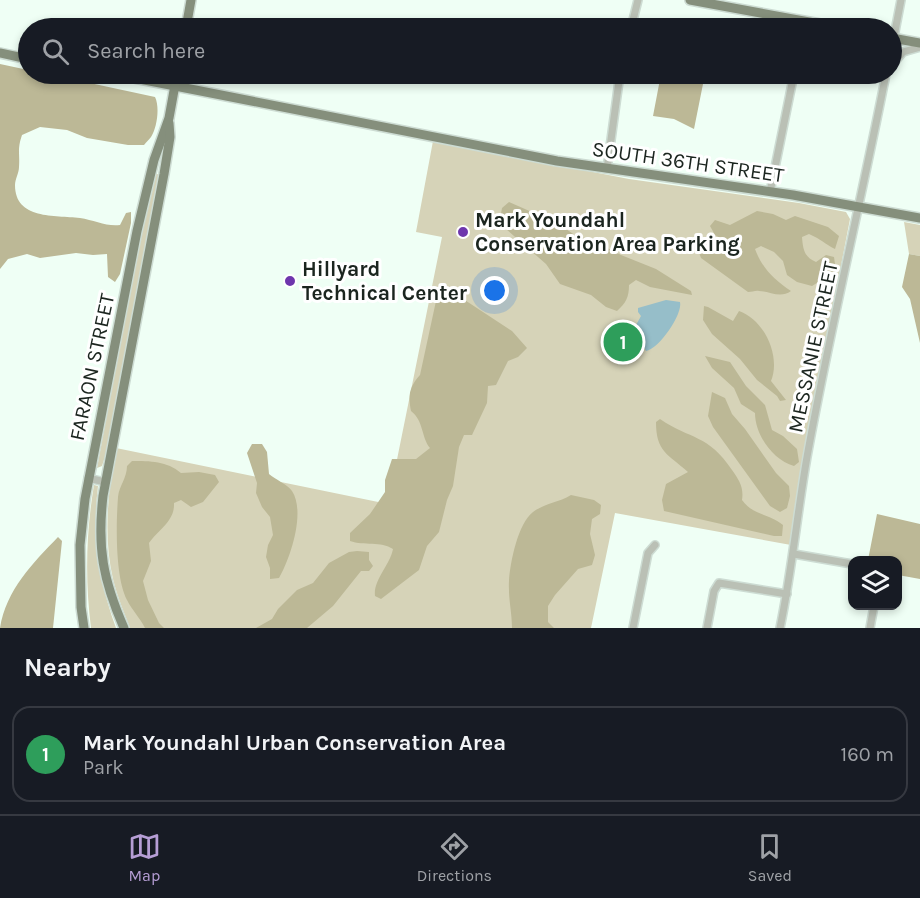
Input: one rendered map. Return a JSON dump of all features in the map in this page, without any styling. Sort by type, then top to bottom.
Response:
[{"type":"main road","points":[[188,18],[191,0]]},
{"type":"main road","points":[[690,0],[719,3],[777,18]]},
{"type":"main road","points":[[902,42],[920,45]]},
{"type":"main road","points":[[0,53],[18,56]]},
{"type":"main road","name":"SOUTH 36TH STREET","points":[[165,84],[557,161],[770,192],[920,218]]},
{"type":"main road","name":"FARAON STREET","points":[[84,628],[81,607],[80,545],[88,478],[137,231],[154,160],[169,118],[175,86]]},
{"type":"main road","name":"FARAON STREET","points":[[124,628],[111,598],[103,568],[100,523],[105,482],[164,174],[170,137],[169,118]]},
{"type":"street","points":[[634,18],[638,0]]},
{"type":"street","points":[[897,18],[901,0]]},
{"type":"street","points":[[902,53],[920,45]]},
{"type":"street","points":[[607,169],[620,84]]},
{"type":"street","points":[[770,192],[792,84]]},
{"type":"street","name":"MESSANIE STREET","points":[[780,628],[794,554],[807,459],[884,84]]},
{"type":"street","points":[[88,478],[105,482]]},
{"type":"street","points":[[633,628],[648,553],[655,546]]},
{"type":"street","points":[[794,554],[848,563]]},
{"type":"street","points":[[707,628],[714,591],[719,583],[787,594]]},
{"type":"street","points":[[870,628],[873,610]]},
{"type":"shaded area","points":[[0,64],[18,68],[18,84],[95,84],[155,97],[158,112],[156,123],[151,137],[144,145],[128,145],[87,138],[67,130],[40,127],[22,135],[20,140],[19,169],[15,185],[17,196],[29,210],[38,214],[80,218],[115,225],[120,225],[126,213],[131,212],[131,223],[120,274],[115,282],[108,277],[107,254],[76,253],[40,258],[27,254],[8,259],[0,269]]},
{"type":"shaded area","points":[[659,84],[703,84],[694,129],[674,119],[653,116]]},
{"type":"shaded area","points":[[433,141],[629,179],[799,203],[846,212],[850,219],[803,462],[791,545],[615,513],[591,628],[130,628],[115,585],[108,547],[109,497],[116,448],[388,504],[442,237],[416,232]]},
{"type":"shaded area","points":[[154,173],[160,175],[110,441],[102,466],[97,468],[133,272]]},
{"type":"shaded area","points":[[509,202],[559,224],[576,236],[590,239],[656,269],[691,291],[692,295],[650,287],[636,280],[629,285],[626,300],[617,311],[606,307],[591,295],[560,284],[546,264],[506,229],[500,219],[502,208]]},
{"type":"shaded area","points":[[757,211],[773,214],[786,220],[795,216],[828,227],[839,236],[835,249],[809,234],[802,237],[803,245],[807,255],[816,262],[826,255],[834,257],[836,271],[812,286],[797,282],[787,275],[783,261],[774,252],[761,246],[755,249],[765,268],[791,291],[779,295],[758,291],[748,292],[701,258],[697,247],[706,241],[727,250],[727,242],[715,235],[710,226],[715,220],[730,225]]},
{"type":"shaded area","points":[[904,222],[920,225],[920,256],[909,254]]},
{"type":"shaded area","points":[[909,254],[920,256],[920,343],[910,299],[902,287]]},
{"type":"shaded area","points":[[440,291],[451,291],[512,331],[527,348],[518,357],[508,361],[496,385],[488,386],[487,403],[472,435],[464,435],[459,447],[453,486],[439,532],[427,546],[419,570],[381,599],[375,596],[375,590],[393,549],[383,545],[350,541],[350,533],[370,514],[385,492],[385,480],[392,459],[416,459],[430,448],[418,419],[411,411],[410,396],[420,375]]},
{"type":"shaded area","points":[[704,306],[733,321],[739,311],[756,322],[768,340],[772,351],[774,371],[771,381],[786,400],[780,401],[757,380],[740,359],[712,334],[703,320]]},
{"type":"shaded area","points":[[705,356],[730,362],[746,386],[765,405],[772,430],[783,436],[797,449],[799,462],[794,466],[772,452],[758,430],[755,413],[741,404],[734,388],[712,368]]},
{"type":"shaded area","points":[[712,392],[725,398],[732,414],[776,473],[789,486],[790,496],[787,508],[780,512],[770,506],[713,427],[708,416]]},
{"type":"shaded area","points":[[660,419],[715,450],[739,480],[742,487],[742,500],[751,509],[783,525],[782,536],[664,511],[662,500],[666,484],[688,472],[661,446],[656,422]]},
{"type":"shaded area","points":[[252,444],[262,444],[267,452],[269,474],[285,484],[292,491],[296,500],[295,535],[288,559],[279,578],[270,579],[270,568],[266,557],[273,535],[270,517],[262,507],[256,493],[257,483],[247,453]]},
{"type":"shaded area","points":[[132,461],[164,464],[181,473],[199,472],[215,475],[219,482],[203,502],[191,507],[181,500],[174,503],[169,520],[149,543],[151,561],[143,581],[148,600],[159,623],[164,628],[145,628],[127,600],[120,578],[117,535],[118,497],[127,466]]},
{"type":"shaded area","points":[[94,485],[98,486],[96,522],[98,558],[105,593],[116,628],[91,628],[87,557]]},
{"type":"shaded area","points":[[571,495],[594,500],[601,505],[600,514],[592,519],[590,534],[595,555],[592,565],[578,569],[548,606],[548,622],[554,628],[512,628],[510,573],[519,534],[533,512]]},
{"type":"shaded area","points":[[877,514],[920,524],[920,579],[902,576],[902,556],[869,556]]},
{"type":"shaded area","points":[[58,537],[62,541],[53,628],[0,628],[3,614],[14,589],[30,567]]},
{"type":"shaded area","points":[[349,552],[369,552],[369,560],[373,566],[369,571],[361,571],[333,606],[307,628],[256,628],[272,619],[278,609],[297,590],[313,583],[329,563]]},
{"type":"water","points":[[666,300],[680,302],[678,314],[663,338],[646,351],[636,325],[641,316],[638,308]]},
{"type":"place","name":"Mark Youndahl Conservation Area Parking","points":[[463,232]]},
{"type":"place","name":"Hillyard Technical Center","points":[[290,281]]},
{"type":"place","name":"Mark Youndahl Urban Conservation Area","points":[[623,342]]}]
